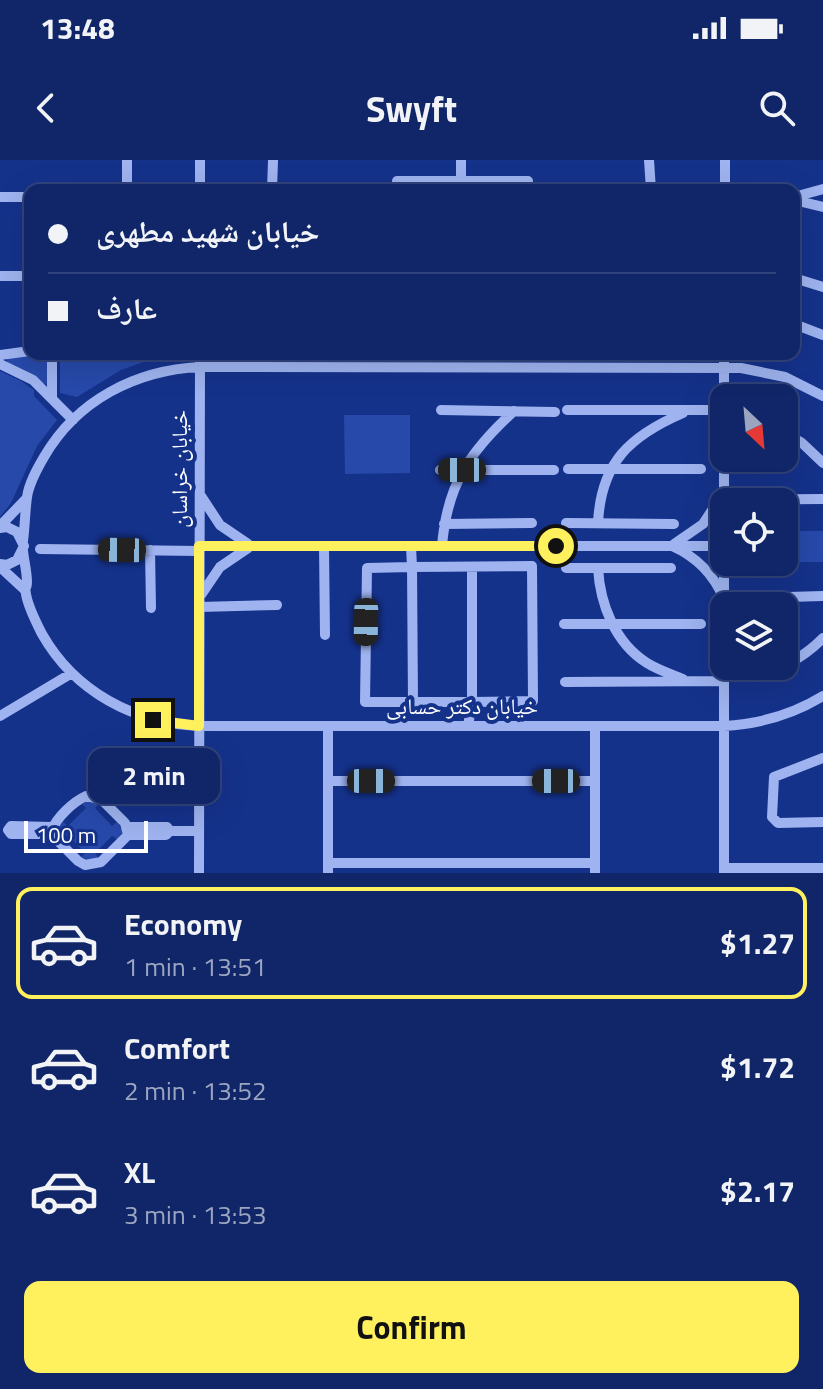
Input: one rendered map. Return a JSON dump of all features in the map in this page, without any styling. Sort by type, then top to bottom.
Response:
[{"type":"street","points":[[127,160],[127,184]]},
{"type":"street","points":[[200,160],[200,184]]},
{"type":"street","points":[[461,160],[461,182]]},
{"type":"street","points":[[651,160],[651,184]]},
{"type":"street","points":[[725,160],[725,184]]},
{"type":"street","points":[[397,181],[431,184]]},
{"type":"street","points":[[491,184],[528,181]]},
{"type":"street","points":[[453,184],[469,184]]},
{"type":"street","points":[[800,196],[823,189]]},
{"type":"street","points":[[0,197],[24,197]]},
{"type":"street","points":[[800,200],[823,207]]},
{"type":"street","points":[[0,276],[24,276]]},
{"type":"street","points":[[800,280],[823,287]]},
{"type":"street","points":[[800,326],[823,335]]},
{"type":"street","points":[[0,355],[24,352]]},
{"type":"street","points":[[52,360],[52,399]]},
{"type":"street","name":"خیابان خراسان","points":[[199,873],[200,360]]},
{"type":"street","points":[[462,360],[462,367]]},
{"type":"street","points":[[724,360],[724,384]]},
{"type":"street","points":[[0,364],[25,375],[73,420]]},
{"type":"street","points":[[0,527],[26,499],[47,452],[73,420],[100,398],[126,383],[170,369],[724,367],[771,373],[800,383],[823,396]]},
{"type":"street","points":[[441,410],[555,412]]},
{"type":"street","points":[[567,410],[710,410]]},
{"type":"street","points":[[642,410],[651,427]]},
{"type":"street","points":[[598,523],[601,501],[612,469],[625,450],[651,427],[689,410]]},
{"type":"street","points":[[487,411],[497,426]]},
{"type":"street","points":[[442,546],[450,495],[462,470],[497,426],[514,411]]},
{"type":"street","points":[[798,441],[823,463]]},
{"type":"street","points":[[568,469],[701,469]]},
{"type":"street","points":[[440,470],[554,470]]},
{"type":"street","points":[[199,492],[220,525],[253,546]]},
{"type":"street","points":[[0,566],[25,590],[23,546],[28,509],[26,499]]},
{"type":"street","points":[[798,499],[823,499]]},
{"type":"street","points":[[671,546],[703,524],[710,515]]},
{"type":"street","points":[[444,524],[532,523]]},
{"type":"street","points":[[566,523],[674,524]]},
{"type":"street","points":[[0,527],[13,529],[23,546]]},
{"type":"street","points":[[0,566],[12,563],[23,546]]},
{"type":"street","points":[[253,546],[235,554],[220,567],[206,585],[199,603],[277,605]]},
{"type":"street","points":[[324,546],[325,635]]},
{"type":"street","points":[[411,546],[413,703]]},
{"type":"street","points":[[671,546],[691,556],[703,567],[720,592]]},
{"type":"street","points":[[40,549],[710,546]]},
{"type":"street","points":[[150,550],[151,608]]},
{"type":"street","points":[[532,566],[533,701],[365,702],[367,568],[412,567],[532,566]]},
{"type":"street","points":[[468,726],[472,702],[472,568]]},
{"type":"street","points":[[566,568],[671,568]]},
{"type":"street","points":[[598,568],[604,603],[625,642],[648,663],[688,681]]},
{"type":"street","name":"خیابان دکتر حسابی","points":[[25,590],[46,640],[72,673],[98,695],[125,710],[153,720],[199,726],[724,726],[769,720],[798,710],[823,696]]},
{"type":"street","points":[[798,598],[823,596]]},
{"type":"street","points":[[564,624],[701,624]]},
{"type":"street","points":[[798,658],[823,638]]},
{"type":"street","points":[[644,682],[648,663]]},
{"type":"street","points":[[0,716],[72,673]]},
{"type":"street","points":[[565,682],[724,681],[724,871],[823,868]]},
{"type":"street","points":[[328,726],[328,868],[595,868],[595,726]]},
{"type":"street","points":[[823,758],[774,777],[772,817],[778,823],[823,822]]},
{"type":"street","points":[[328,781],[595,781]]},
{"type":"street","points":[[52,830],[79,800],[90,795],[102,800],[128,831],[166,835],[170,831],[199,831]]},
{"type":"street","points":[[4,830],[11,826],[52,830],[78,861],[90,866],[101,862],[128,831]]},
{"type":"shaded area","points":[[24,354],[24,360],[49,360],[47,385],[7,362],[7,358]]},
{"type":"shaded area","points":[[60,360],[149,360],[121,370],[77,397],[60,393]]},
{"type":"shaded area","points":[[0,371],[34,390],[34,396],[57,420],[37,446],[11,503],[0,517]]},
{"type":"shaded area","points":[[344,415],[410,415],[410,473],[345,474]]},
{"type":"shaded area","points":[[798,531],[823,531],[823,562],[798,562]]},
{"type":"shaded area","points":[[87,801],[99,804],[95,808],[112,826],[117,822],[123,832],[117,839],[112,836],[95,853],[98,857],[90,860],[81,857],[85,853],[68,835],[63,839],[57,831],[63,822],[68,826],[86,808],[82,804]]},
{"type":"route","points":[[153,720],[199,726],[199,546],[556,546]]}]
